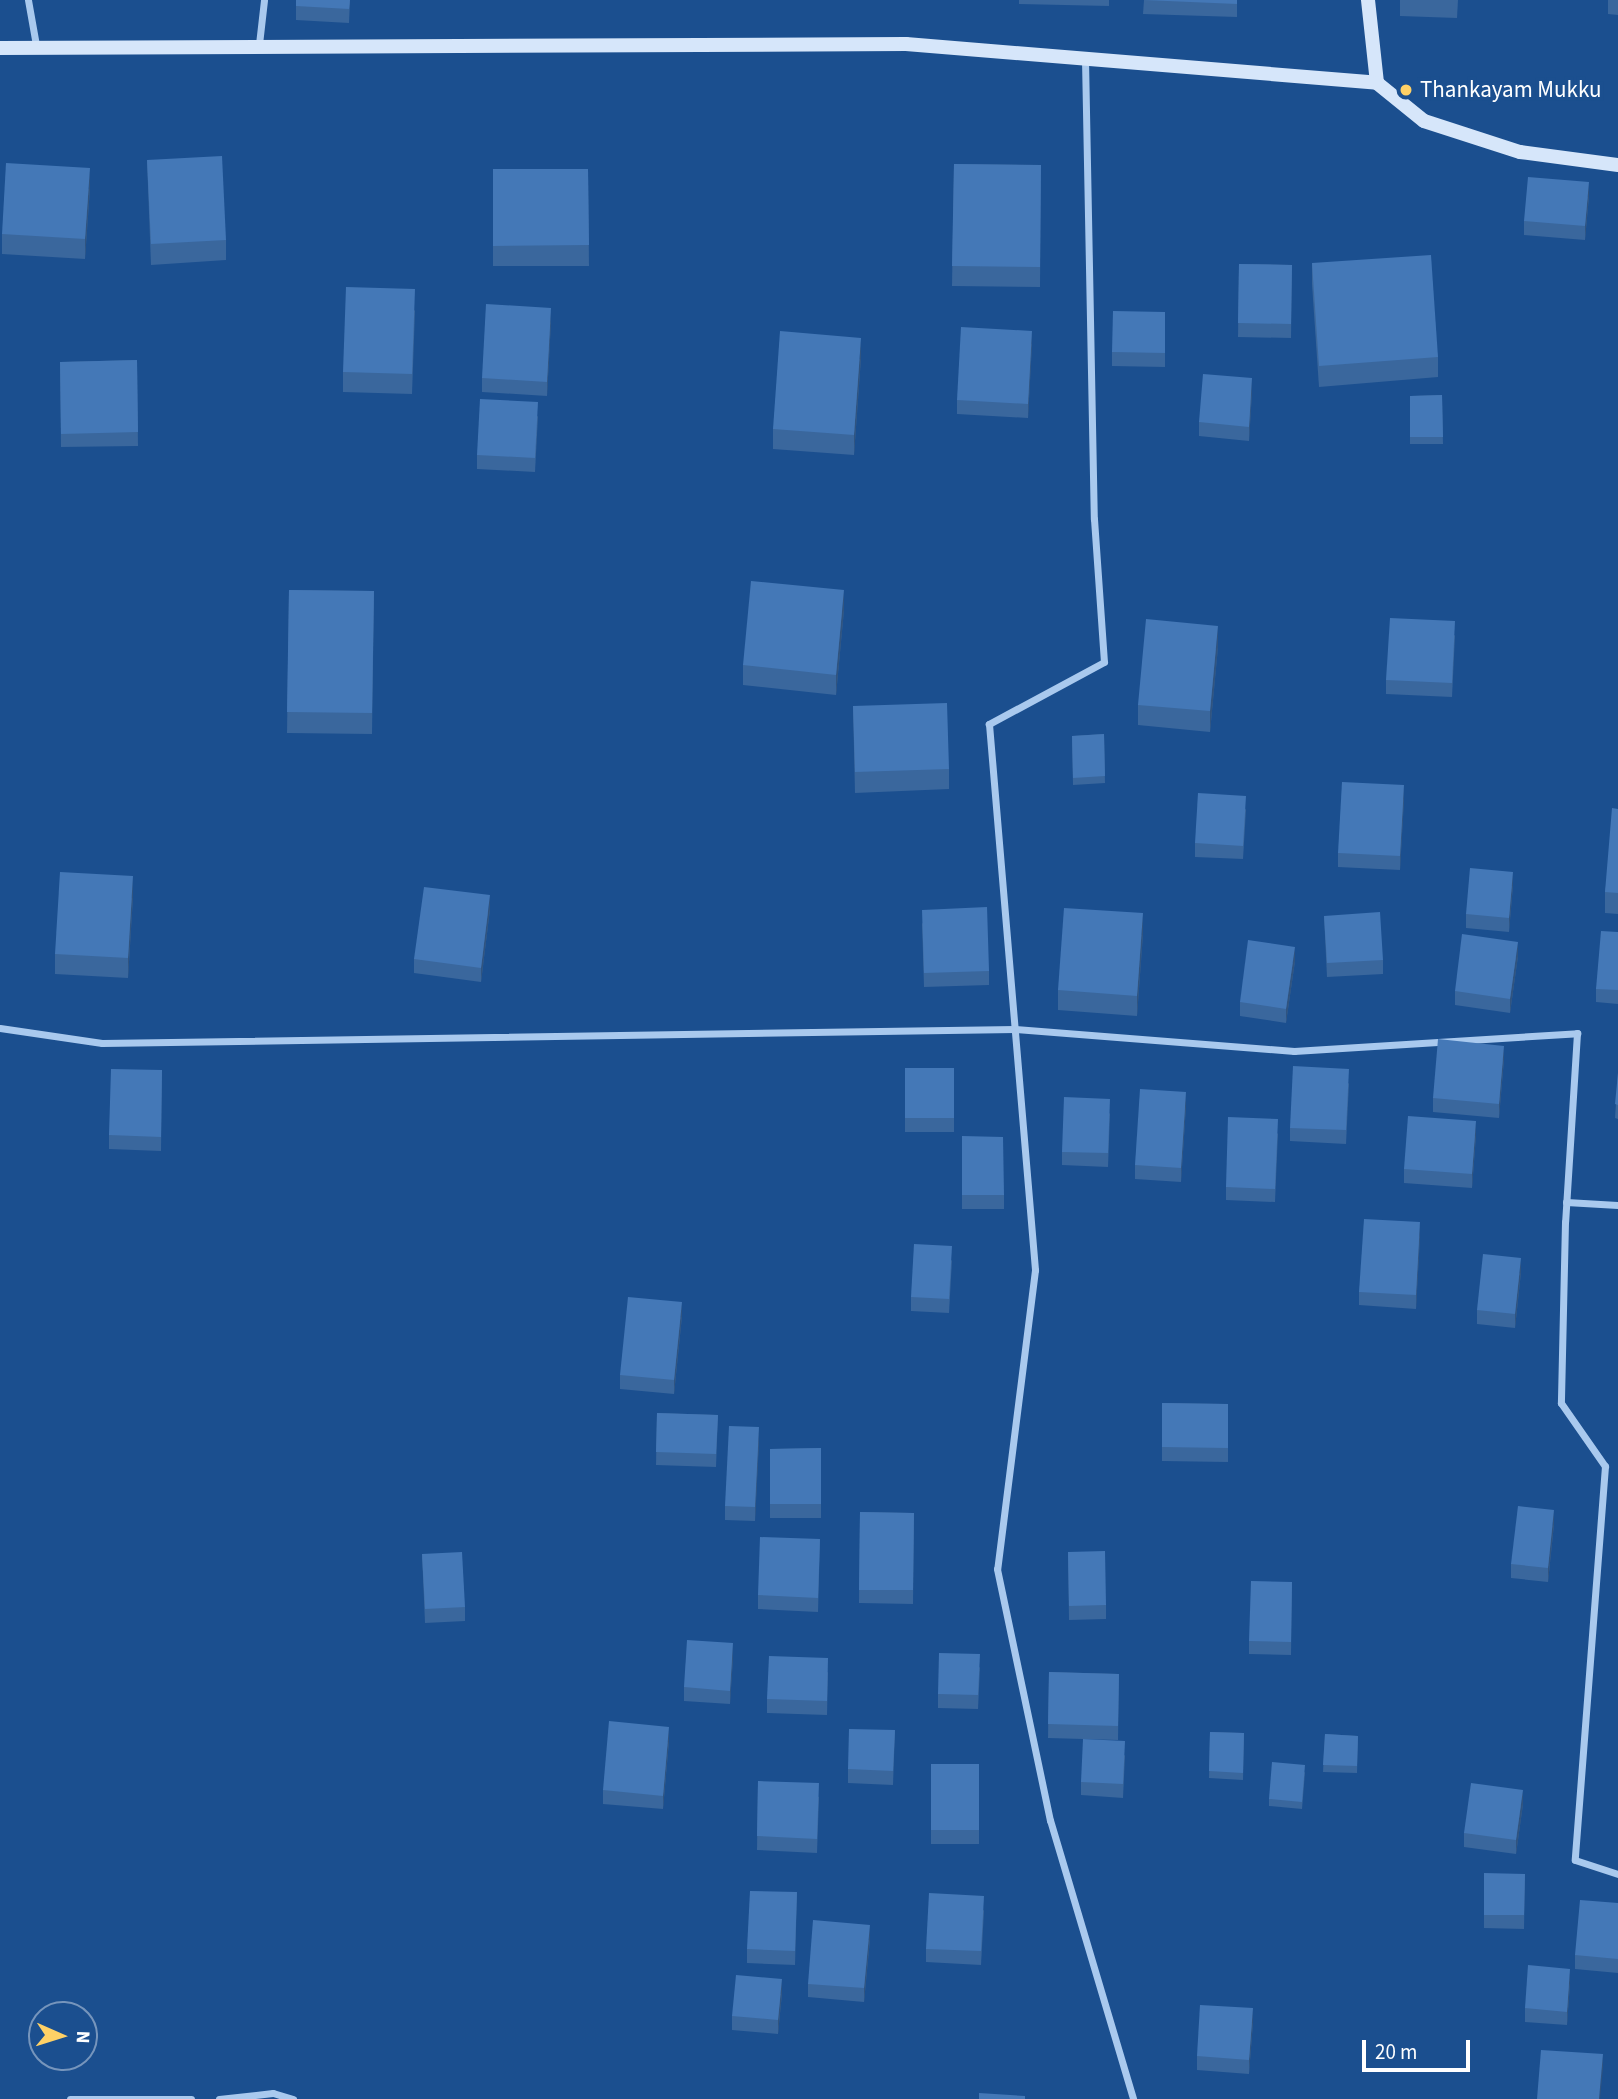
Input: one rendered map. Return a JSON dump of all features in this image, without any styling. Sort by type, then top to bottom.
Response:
[{"type":"main road","points":[[1368,0],[1377,83]]},
{"type":"main road","points":[[0,48],[36,45],[259,44],[906,44],[1377,83],[1424,121],[1520,152],[1618,165]]},
{"type":"street","points":[[28,0],[36,45]]},
{"type":"street","points":[[259,44],[264,0]]},
{"type":"street","points":[[1085,58],[1094,519],[1104,662],[989,724],[1035,1270],[997,1569],[1050,1820],[1133,2099]]},
{"type":"street","points":[[0,1028],[102,1042],[1015,1029],[1294,1051],[1577,1033],[1566,1202],[1561,1403],[1605,1466],[1575,1860],[1618,1874]]},
{"type":"street","points":[[1566,1202],[1618,1205]]},
{"type":"street","points":[[219,2099],[273,2093],[293,2099]]},
{"type":"street","points":[[70,2099],[191,2099]]},
{"type":"building","points":[[296,0],[350,0],[349,9],[296,6]]},
{"type":"building","points":[[1144,0],[1237,0],[1237,4]]},
{"type":"building","points":[[222,156],[226,240],[151,244],[147,160]]},
{"type":"building","points":[[6,163],[90,168],[85,239],[2,234]]},
{"type":"building","points":[[954,164],[1041,165],[1040,267],[952,266]]},
{"type":"building","points":[[493,169],[588,169],[589,245],[493,246]]},
{"type":"building","points":[[1528,177],[1589,182],[1585,226],[1524,221]]},
{"type":"building","points":[[1431,255],[1438,357],[1319,366],[1312,263]]},
{"type":"building","points":[[1239,264],[1292,265],[1291,324],[1238,323]]},
{"type":"building","points":[[346,287],[415,289],[412,374],[343,372]]},
{"type":"building","points":[[486,304],[551,308],[547,382],[482,378]]},
{"type":"building","points":[[1113,311],[1165,312],[1165,353],[1112,352]]},
{"type":"building","points":[[961,327],[1032,331],[1028,404],[957,400]]},
{"type":"building","points":[[780,331],[861,338],[854,435],[773,429]]},
{"type":"building","points":[[137,360],[138,432],[61,434],[60,362]]},
{"type":"building","points":[[1203,374],[1252,378],[1249,427],[1199,422]]},
{"type":"building","points":[[1442,395],[1443,437],[1410,437],[1410,396]]},
{"type":"building","points":[[480,399],[538,402],[535,458],[477,455]]},
{"type":"building","points":[[751,581],[844,590],[836,675],[743,665]]},
{"type":"building","points":[[289,590],[374,591],[372,713],[287,712]]},
{"type":"building","points":[[1390,618],[1455,621],[1452,683],[1386,680]]},
{"type":"building","points":[[1146,619],[1218,626],[1210,711],[1138,705]]},
{"type":"building","points":[[947,703],[949,769],[855,772],[853,706]]},
{"type":"building","points":[[1104,734],[1105,776],[1073,778],[1072,736]]},
{"type":"building","points":[[1342,782],[1404,785],[1400,856],[1338,853]]},
{"type":"building","points":[[1198,793],[1246,796],[1243,846],[1195,843]]},
{"type":"building","points":[[1612,808],[1618,809],[1618,893],[1605,892]]},
{"type":"building","points":[[1470,868],[1513,872],[1509,918],[1466,914]]},
{"type":"building","points":[[60,872],[133,876],[128,958],[55,954]]},
{"type":"building","points":[[424,887],[490,895],[481,968],[414,959]]},
{"type":"building","points":[[987,907],[989,971],[924,973],[922,910]]},
{"type":"building","points":[[1064,908],[1143,913],[1137,996],[1058,990]]},
{"type":"building","points":[[1380,912],[1383,960],[1327,963],[1324,916]]},
{"type":"building","points":[[1601,931],[1618,932],[1618,990],[1596,989]]},
{"type":"building","points":[[1462,934],[1518,942],[1510,999],[1455,991]]},
{"type":"building","points":[[1248,940],[1295,947],[1286,1009],[1240,1002]]},
{"type":"building","points":[[1438,1039],[1504,1046],[1499,1104],[1433,1098]]},
{"type":"building","points":[[1293,1066],[1349,1069],[1346,1130],[1290,1128]]},
{"type":"building","points":[[905,1068],[954,1068],[954,1118],[905,1118]]},
{"type":"building","points":[[111,1069],[162,1070],[161,1137],[109,1135]]},
{"type":"building","points":[[1618,1073],[1618,1105],[1615,1104]]},
{"type":"building","points":[[1140,1089],[1186,1092],[1181,1168],[1135,1165]]},
{"type":"building","points":[[1064,1097],[1110,1099],[1108,1153],[1062,1152]]},
{"type":"building","points":[[1408,1116],[1476,1121],[1472,1174],[1404,1169]]},
{"type":"building","points":[[1228,1117],[1278,1119],[1275,1189],[1226,1187]]},
{"type":"building","points":[[962,1136],[1003,1137],[1004,1195],[962,1195]]},
{"type":"building","points":[[1364,1219],[1420,1222],[1416,1295],[1359,1292]]},
{"type":"building","points":[[914,1244],[952,1246],[949,1299],[911,1297]]},
{"type":"building","points":[[1483,1254],[1521,1258],[1515,1314],[1477,1310]]},
{"type":"building","points":[[628,1297],[682,1302],[674,1380],[620,1375]]},
{"type":"building","points":[[1162,1403],[1228,1404],[1228,1448],[1162,1447]]},
{"type":"building","points":[[657,1413],[718,1415],[716,1454],[656,1452]]},
{"type":"building","points":[[729,1426],[759,1427],[755,1507],[725,1506]]},
{"type":"building","points":[[821,1448],[821,1504],[770,1504],[770,1449]]},
{"type":"building","points":[[1518,1506],[1554,1510],[1548,1568],[1511,1564]]},
{"type":"building","points":[[860,1512],[914,1513],[913,1590],[859,1590]]},
{"type":"building","points":[[760,1537],[820,1539],[818,1598],[758,1595]]},
{"type":"building","points":[[1105,1551],[1106,1605],[1069,1606],[1068,1552]]},
{"type":"building","points":[[462,1552],[465,1607],[425,1609],[422,1554]]},
{"type":"building","points":[[1251,1581],[1292,1582],[1291,1642],[1249,1641]]},
{"type":"building","points":[[687,1640],[733,1643],[730,1691],[684,1687]]},
{"type":"building","points":[[939,1653],[980,1654],[978,1695],[938,1694]]},
{"type":"building","points":[[769,1656],[828,1658],[827,1701],[767,1699]]},
{"type":"building","points":[[1049,1672],[1119,1674],[1118,1726],[1048,1724]]},
{"type":"building","points":[[609,1721],[669,1727],[663,1796],[603,1790]]},
{"type":"building","points":[[849,1729],[895,1730],[893,1771],[848,1769]]},
{"type":"building","points":[[1210,1732],[1244,1733],[1243,1773],[1209,1771]]},
{"type":"building","points":[[1325,1734],[1358,1736],[1357,1766],[1323,1765]]},
{"type":"building","points":[[1083,1739],[1125,1741],[1123,1784],[1081,1782]]},
{"type":"building","points":[[1272,1762],[1305,1765],[1302,1802],[1269,1799]]},
{"type":"building","points":[[931,1764],[979,1764],[979,1830],[931,1830]]},
{"type":"building","points":[[758,1781],[819,1783],[817,1839],[757,1836]]},
{"type":"building","points":[[1471,1783],[1523,1790],[1516,1840],[1464,1833]]},
{"type":"building","points":[[1484,1873],[1525,1874],[1524,1915],[1484,1915]]},
{"type":"building","points":[[750,1891],[797,1892],[795,1951],[747,1949]]},
{"type":"building","points":[[929,1893],[984,1896],[981,1951],[926,1949]]},
{"type":"building","points":[[1580,1900],[1618,1903],[1618,1959],[1575,1955]]},
{"type":"building","points":[[813,1920],[870,1925],[864,1988],[808,1984]]},
{"type":"building","points":[[1528,1965],[1570,1969],[1567,2012],[1525,2008]]},
{"type":"building","points":[[736,1975],[782,1979],[778,2020],[732,2016]]},
{"type":"building","points":[[1200,2005],[1253,2008],[1249,2060],[1197,2056]]},
{"type":"building","points":[[1541,2050],[1603,2054],[1599,2099],[1537,2099]]},
{"type":"building","points":[[979,2093],[1025,2096],[1025,2099],[979,2099]]},
{"type":"place","name":"Thankayam Mukku","points":[[1406,90]]}]
